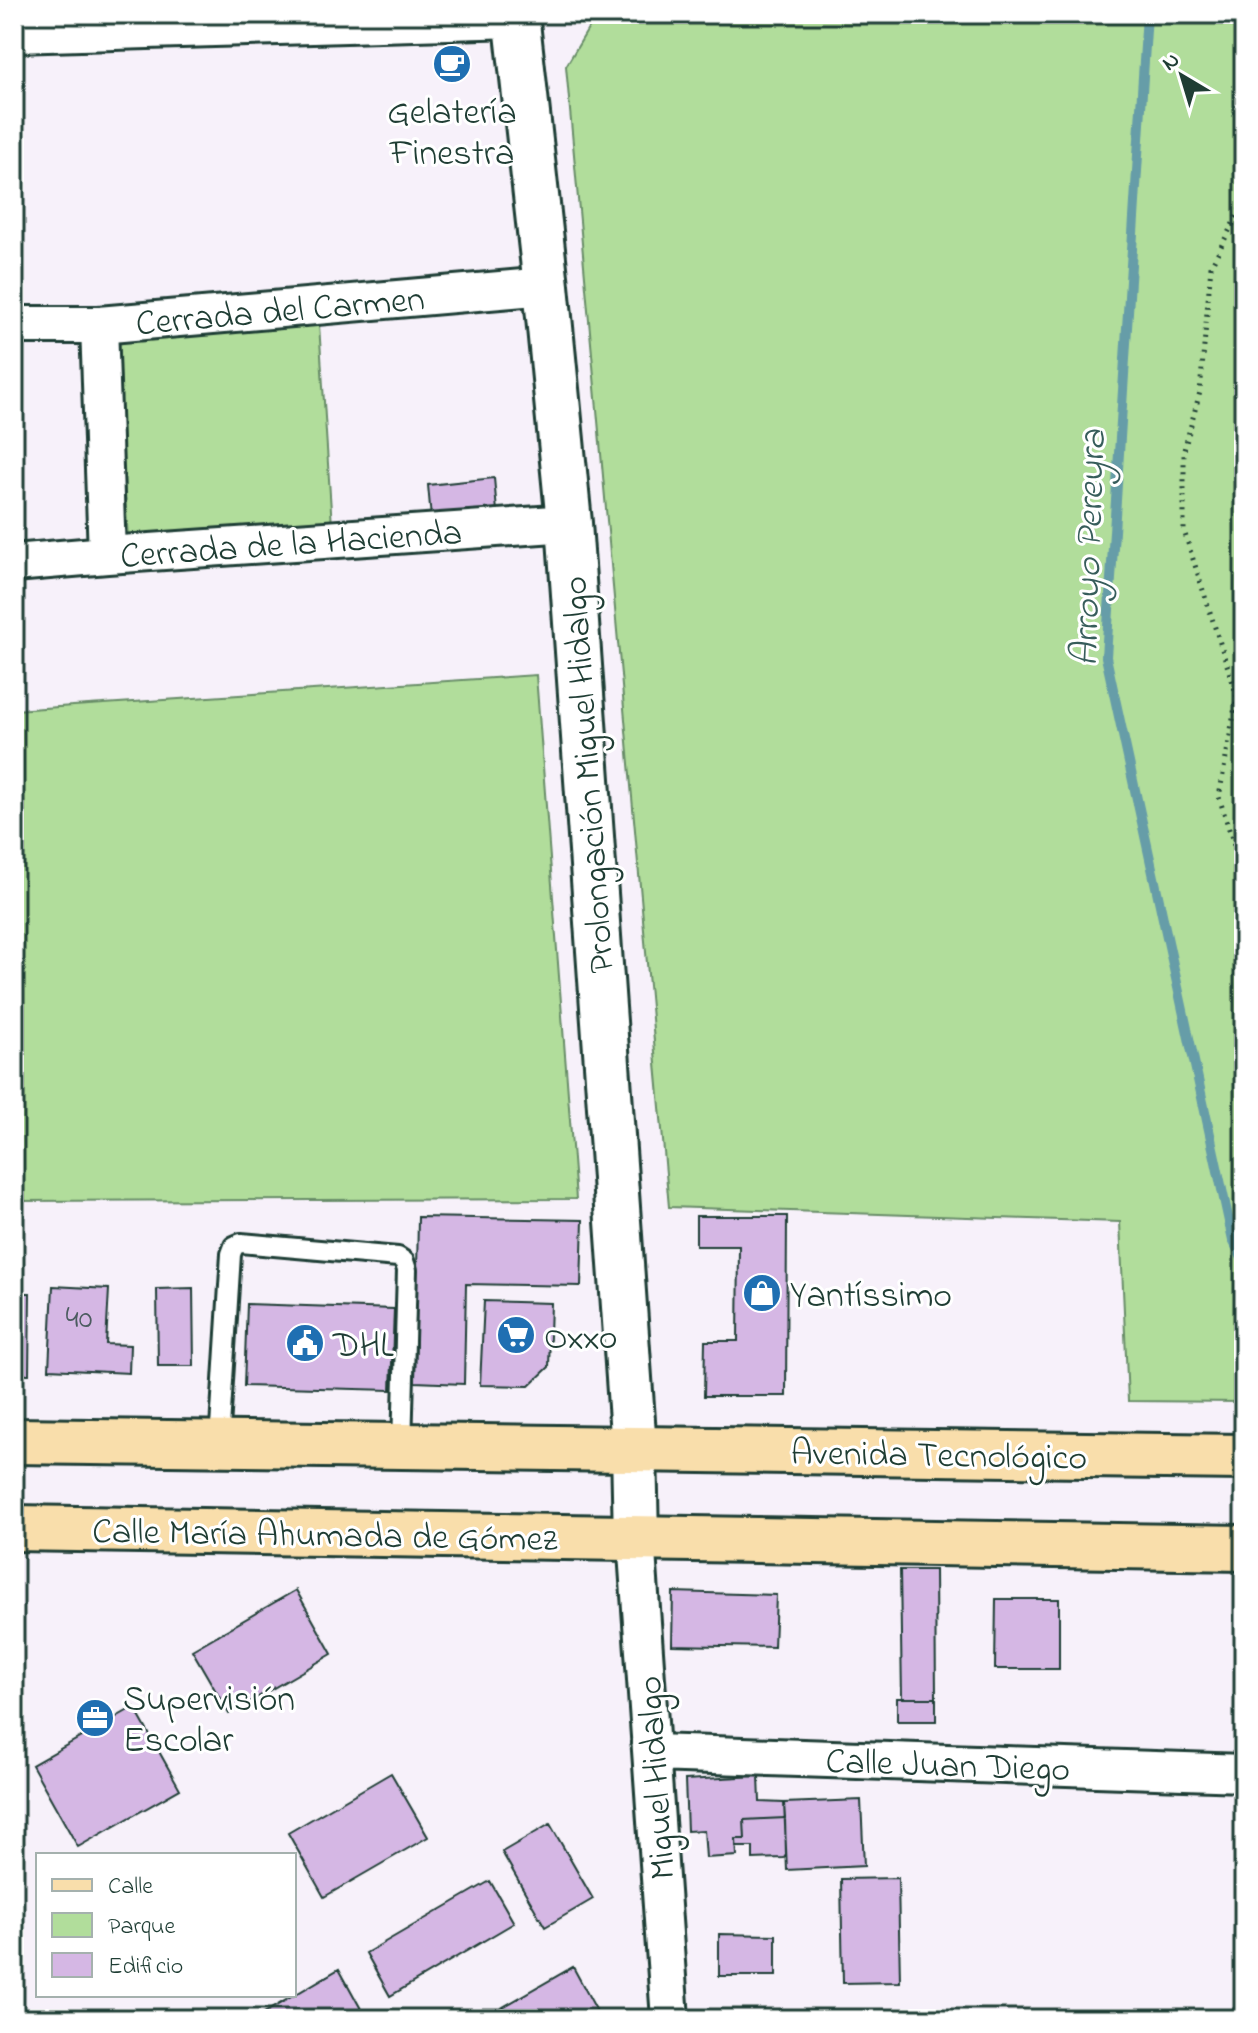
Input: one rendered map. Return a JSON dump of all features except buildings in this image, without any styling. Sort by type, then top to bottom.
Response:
[{"type":"main road","name":"Prolongación Miguel Hidalgo","points":[[516,16],[569,523],[634,1449],[636,1538]]},
{"type":"main road","points":[[14,1441],[634,1449]]},
{"type":"main road","name":"Avenida Tecnológico","points":[[634,1449],[1244,1457]]},
{"type":"main road","name":"Calle María Ahumada de Gómez","points":[[14,1528],[636,1538]]},
{"type":"main road","points":[[636,1538],[1244,1548]]},
{"type":"street","points":[[14,34],[516,16]]},
{"type":"street","name":"Cerrada del Carmen","points":[[14,325],[99,325],[546,286]]},
{"type":"street","points":[[99,325],[107,555]]},
{"type":"street","name":"Cerrada de la Hacienda","points":[[14,563],[569,523]]},
{"type":"street","name":"Miguel Hidalgo","points":[[636,1538],[670,2019]]},
{"type":"street","name":"Calle Juan Diego","points":[[653,1753],[1244,1773]]},
{"type":"lane","points":[[219,1444],[231,1254],[234,1246],[241,1243],[398,1257],[404,1261],[407,1270],[402,1446]]},
{"type":"path","points":[[1244,202],[1211,266],[1200,392],[1184,450],[1184,531],[1237,696],[1219,797],[1238,858],[1244,864]]},
{"type":"green space","points":[[597,14],[1244,14],[1244,1402],[1128,1401],[1120,1222],[669,1207],[566,66]]},
{"type":"green space","points":[[319,324],[332,526],[128,539],[115,338]]},
{"type":"green space","points":[[536,675],[576,1199],[14,1201],[14,710]]},
{"type":"waterway","name":"Arroyo Pereyra","points":[[1147,14],[1106,657],[1233,1240],[1244,1262]]},
{"type":"place","name":"Gelatería Finestra","points":[[452,64]]},
{"type":"place","name":"Yantíssimo","points":[[762,1293]]},
{"type":"place","name":"Oxxo","points":[[516,1335]]},
{"type":"place","name":"DHL","points":[[305,1343]]},
{"type":"place","name":"Supervisión Escolar","points":[[95,1718]]}]
